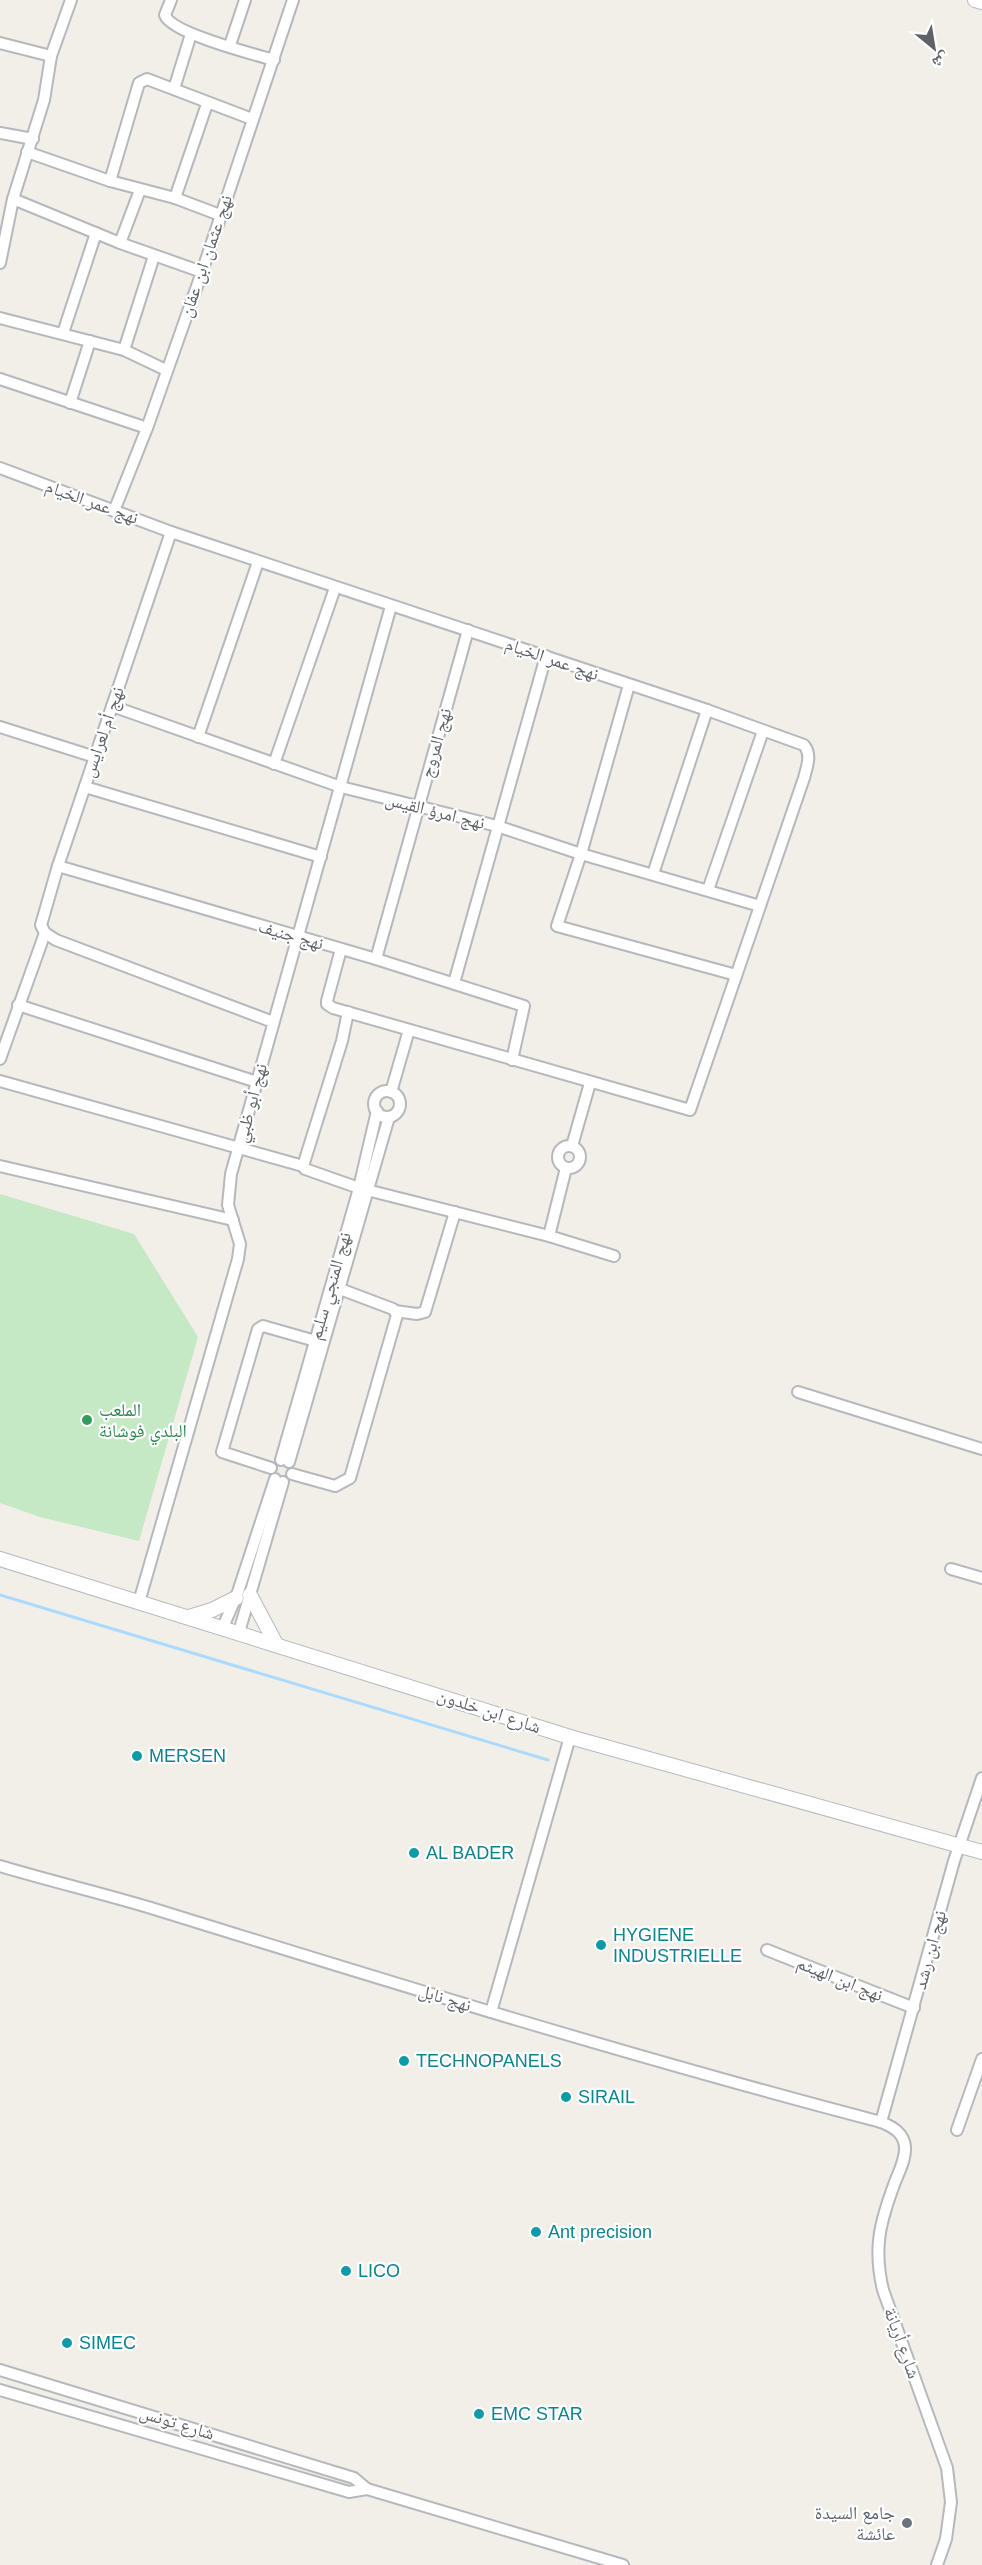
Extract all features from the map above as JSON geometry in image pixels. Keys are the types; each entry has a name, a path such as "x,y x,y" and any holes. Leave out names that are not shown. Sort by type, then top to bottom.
{"street":[{"path":"0,263 4,227 44,100 51,56 71,0"},
{"path":"171,0 166,19 191,34 274,60"},
{"path":"230,45 244,0"},
{"name":"نهج عثمان ابن عفان","path":"114,511 147,428 202,272 293,0"},
{"path":"975,0 982,2"},
{"path":"174,90 191,34"},
{"path":"0,43 51,56"},
{"path":"110,181 139,83 147,79 207,104 252,119"},
{"path":"175,198 207,104"},
{"path":"0,133 33,140"},
{"path":"27,152 110,181 175,198 220,215"},
{"path":"120,243 140,190"},
{"path":"14,199 120,243 202,272"},
{"path":"63,333 96,232"},
{"path":"124,350 154,256"},
{"path":"0,318 124,350 166,370"},
{"path":"70,403 90,341"},
{"path":"0,379 147,428"},
{"name":"نهج عمر الخيام","path":"0,468 171,532 707,710 804,745 808,749 809,758 804,778 690,1110 590,1083"},
{"name":"نهج أم لعرايس","path":"0,1059 2,1044 45,933 42,925 43,916 58,866 171,532"},
{"path":"198,737 258,561"},
{"path":"274,764 335,588"},
{"name":"نهج أبو ظبي","path":"140,1602 238,1259 240,1244 228,1205 228,1194 238,1150 391,606"},
{"name":"نهج المروج","path":"376,959 468,630"},
{"path":"454,983 546,656"},
{"path":"629,685 581,854 557,926 736,975"},
{"name":"نهج امرؤ القيس","path":"112,706 341,787 497,826 581,854 653,873 760,906"},
{"path":"653,873 707,710"},
{"path":"0,727 95,757"},
{"path":"708,890 763,731"},
{"path":"85,787 321,857"},
{"name":"نهج جنيف","path":"58,866 376,959 524,1006 512,1060"},
{"path":"45,933 56,940 273,1022"},
{"path":"341,949 327,1004 333,1008 590,1083 572,1146"},
{"path":"18,1005 256,1082"},
{"path":"303,1166 342,1041 348,1012"},
{"path":"391,1092 409,1030"},
{"path":"0,1081 238,1150 303,1166 364,1189 549,1236 614,1256"},
{"path":"391,1092 398,1097 400,1105 396,1113 389,1117 377,1112 376,1099 382,1093 391,1092"},
{"name":"نهج المنجي سليم","path":"320,1342 340,1289 364,1189 377,1112"},
{"name":"نهج المنجي سليم","path":"285,1461 364,1189 389,1117"},
{"path":"572,1146 579,1152 579,1160 574,1167 566,1168 559,1162 558,1154 563,1147 572,1146"},
{"path":"0,1166 233,1220"},
{"path":"549,1236 566,1168"},
{"path":"340,1289 395,1311 425,1312 455,1212"},
{"path":"223,1627 279,1481 292,1474 335,1486 350,1478 397,1316 395,1311"},
{"path":"239,1632 279,1481 271,1468 222,1452 258,1329 263,1326 320,1342"},
{"path":"798,1392 982,1449"},
{"path":"271,1468 285,1461 292,1474"},
{"name":"شارع ابن خلدون","path":"0,1559 570,1737 982,1852"},
{"path":"951,1569 982,1578"},
{"path":"250,1595 276,1644"},
{"path":"189,1617 212,1610 236,1598"},
{"path":"490,2012 570,1737"},
{"name":"نهج ابن رشد","path":"886,2124 914,2008 960,1845 982,1778"},
{"name":"نهج نابل","path":"0,1866 149,1908 259,1943 764,2092 886,2124"},
{"name":"نهج ابن الهيثم","path":"767,1950 914,2008"},
{"path":"957,2130 982,2059"},
{"name":"شارع أريانة","path":"886,2124 902,2136 905,2151 882,2217 877,2244 878,2263 884,2290 947,2468 951,2502 946,2539 937,2565"},
{"name":"شارع تونس","path":"0,2370 354,2478 367,2489"},
{"name":"شارع تونس","path":"0,2390 349,2492 367,2489"},
{"path":"367,2489 623,2565"}],"green space":[{"name":"الملعب البلدي فوشانة","path":"0,1194 134,1234 198,1337 139,1541 40,1517 0,1503"}],"waterway":[{"path":"0,1595 548,1760"}],"place":[{"name":"الملعب البلدي فوشانة","path":"87,1420"},
{"name":"MERSEN","path":"137,1756"},
{"name":"AL BADER","path":"414,1853"},
{"name":"HYGIENE INDUSTRIELLE","path":"601,1945"},
{"name":"TECHNOPANELS","path":"404,2061"},
{"name":"SIRAIL","path":"566,2097"},
{"name":"Ant precision","path":"536,2232"},
{"name":"LICO","path":"346,2271"},
{"name":"SIMEC","path":"67,2343"},
{"name":"EMC STAR","path":"479,2414"},
{"name":"جامع السيدة عائشة","path":"907,2523"}]}
